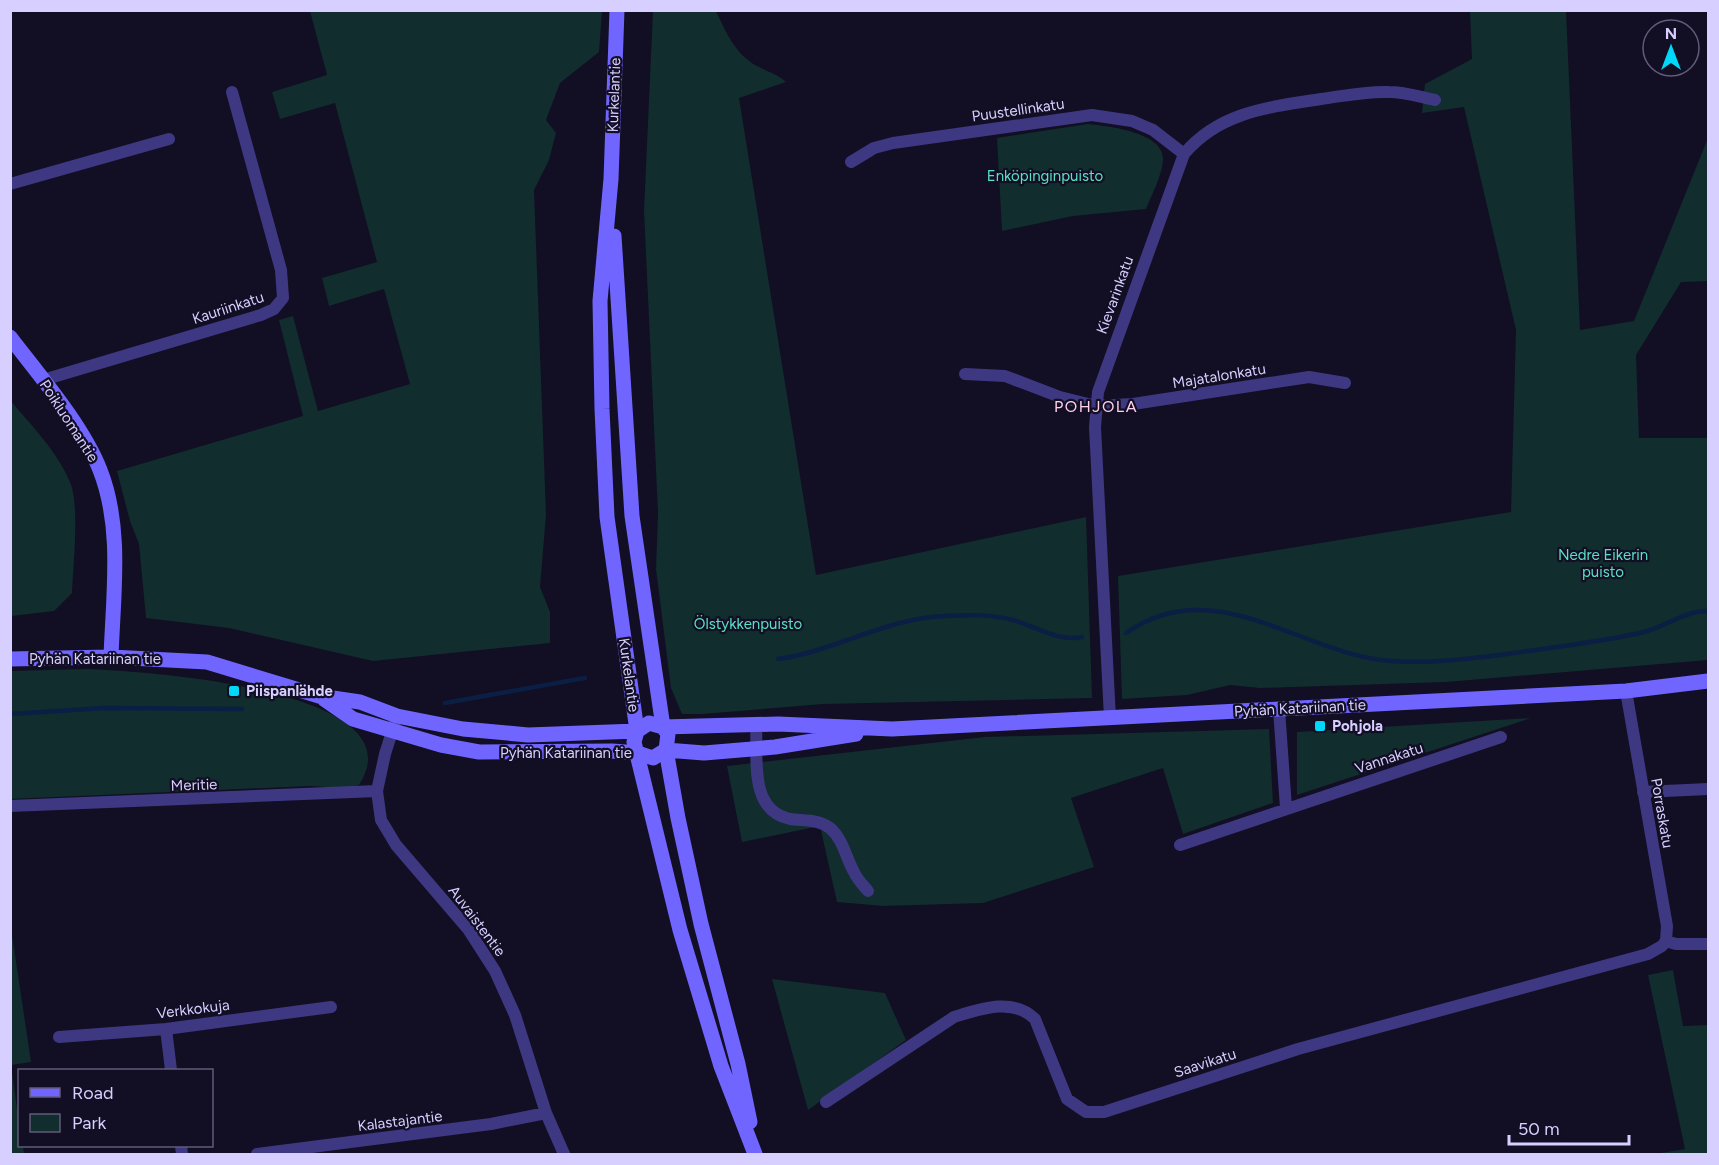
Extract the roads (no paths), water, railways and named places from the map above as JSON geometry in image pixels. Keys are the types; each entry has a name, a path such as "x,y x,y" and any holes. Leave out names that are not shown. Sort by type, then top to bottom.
{"street":[{"name":"Kurkelantie","path":"617,10 611,179 600,301 607,517 637,731 634,742 680,930 720,1066 755,1155"},
{"name":"Kauriinkatu","path":"43,380 261,315 274,309 283,298 281,270 232,92"},
{"name":"Kievarinkatu","path":"1110,718 1096,406 1103,370 1184,154 1212,127 1229,119 1267,108 1374,92 1392,92 1435,100"},
{"name":"Puustellinkatu","path":"851,162 874,148 893,143 1092,115 1132,121 1153,130 1184,154"},
{"path":"10,184 169,138"},
{"name":"Kurkelantie","path":"611,179 632,516 663,727 668,734 666,750 699,913 738,1064 755,1155"},
{"name":"Poikluomantie","path":"10,337 43,380 89,448 100,470 107,493 114,541 111,657"},
{"name":"Majatalonkatu","path":"965,374 1005,376 1060,398 1096,406 1133,404 1309,377 1345,382"},
{"name":"Pyhän Katariinan tie","path":"10,659 111,657 207,662 319,696 360,702 397,716 496,733 528,735 637,731 649,723 663,727 756,724 892,729 1626,691 1708,681"},
{"name":"Porraskatu","path":"1626,691 1667,927 1666,941"},
{"name":"Pyhän Katariinan tie","path":"319,696 353,719 393,732 479,752 638,753 653,758 666,750 704,753 892,729"},
{"path":"1279,709 1286,808"},
{"name":"Auvaistentie","path":"397,716 377,791 378,807 387,833 468,929 495,971 515,1015 546,1113 564,1155"},
{"path":"756,724 759,788 769,810 778,816 822,823 831,829 845,851 854,873 868,891"},
{"name":"Vannakatu","path":"1180,845 1501,737"},
{"path":"1643,792 1708,789"},
{"name":"Meritie","path":"10,806 377,791"},
{"path":"1666,941 1676,944 1708,944"},
{"name":"Saavikatu","path":"826,1102 954,1017 972,1011 1007,1006 1028,1011 1035,1019 1067,1099 1086,1112 1104,1112 1288,1051 1648,954 1666,941"},
{"name":"Verkkokuja","path":"59,1037 166,1029 331,1007"},
{"path":"166,1029 171,1069"},
{"name":"Kalastajantie","path":"257,1155 490,1124 546,1113"}],"waterway":[{"path":"1126,633 1159,616 1192,610 1225,613 1258,621 1358,655 1391,661 1422,662 1484,657 1609,639 1649,631 1690,614 1708,611"},
{"path":"778,659 820,649 902,622 945,616 996,617 1013,620 1055,635 1082,637"},
{"path":"445,703 585,678"},
{"path":"10,714 104,708 242,709"}],"place":[{"name":"Piispanlähde","path":"234,691"},
{"name":"Pohjola","path":"1320,726"}],"district":[{"name":"POHJOLA","path":"1096,406"}],"park label":[{"name":"Enköpinginpuisto","path":"1045,176"},
{"name":"Nedre Eikerin puisto","path":"1603,564"},
{"name":"Ölstykkenpuisto","path":"748,624"}]}
